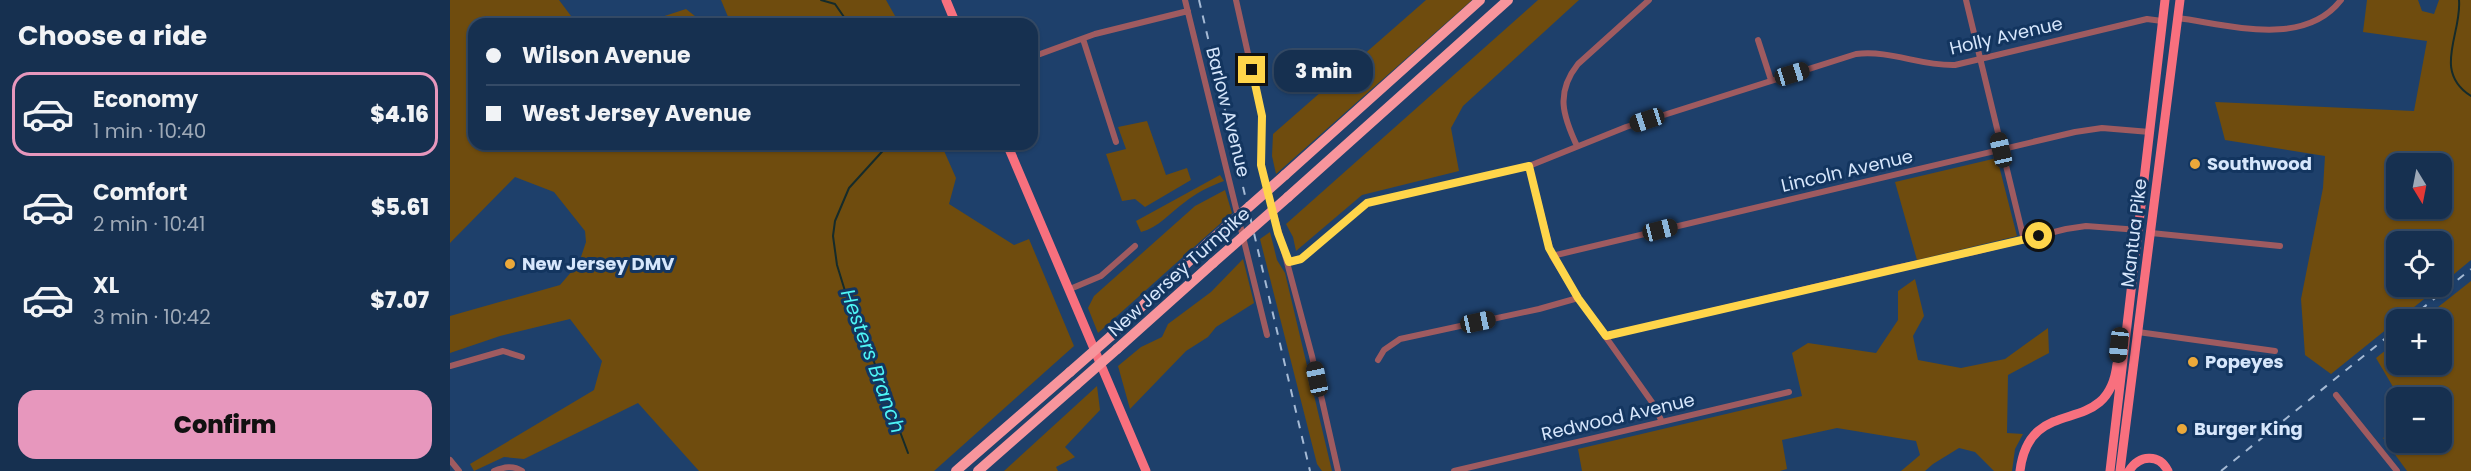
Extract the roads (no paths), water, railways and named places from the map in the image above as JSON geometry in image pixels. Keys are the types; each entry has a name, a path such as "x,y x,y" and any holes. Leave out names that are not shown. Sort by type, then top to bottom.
{"highway":[{"name":"New Jersey Turnpike","path":"956,471 1111,336 1208,244 1480,0"},
{"name":"New Jersey Turnpike","path":"978,471 1508,0"}],"main road":[{"path":"946,0 954,18"},
{"name":"Mantua Pike","path":"2110,471 2164,0"},
{"name":"Mantua Pike","path":"2120,471 2180,0"},
{"path":"1010,150 1146,471"},
{"path":"2020,471 2025,446 2043,425 2078,415 2093,407 2110,391 2116,372 2123,310 2131,295"},
{"path":"2129,471 2136,462 2150,458 2161,462 2168,471"}],"street":[{"name":"Barlow Avenue","path":"1185,0 1267,335"},
{"path":"1245,0 1236,1 1262,116 1261,165 1278,233 1289,262 1338,471"},
{"path":"1577,146 1564,115 1563,102 1569,77 1578,64 1649,0"},
{"path":"1966,0 2024,240"},
{"path":"2178,18 2285,30 2317,22 2329,14 2341,0"},
{"path":"1038,55 1083,39 1188,11"},
{"name":"Holly Avenue","path":"1289,262 1301,259 1367,203 1529,166 1626,126 1856,54 1876,52 1938,66 1955,65 2147,19 2162,21"},
{"path":"1083,39 1116,142"},
{"path":"1758,40 1771,80"},
{"name":"Lincoln Avenue","path":"1552,256 2075,132 2102,128 2150,132"},
{"path":"1529,166 1552,256 1578,298 1654,405 1662,422"},
{"path":"1606,336 2086,226 2139,230"},
{"path":"2151,232 2280,246"},
{"path":"1070,289 1101,276 1135,246"},
{"path":"1378,360 1384,350 1400,339 1539,309 1578,298"},
{"path":"2138,332 2275,351"},
{"path":"450,366 503,351 522,357"},
{"name":"Redwood Avenue","path":"1454,471 1789,392"},
{"path":"2336,395 2397,471"},
{"path":"450,460 459,471"},
{"path":"494,471 508,467 515,467 522,471"}],"waterway":[{"name":"Hesters Branch","path":"821,0 835,4 845,18"},
{"path":"2459,0 2451,64 2453,75 2459,86 2471,96"},
{"name":"Hesters Branch","path":"884,150 849,188 835,221 833,236 837,265 849,304 861,327 908,453"}],"railway":[{"path":"1199,0 1310,471"},
{"path":"2422,309 2471,269"},
{"path":"2221,471 2386,338"}],"place":[{"name":"Southwood","path":"2195,164"},
{"name":"New Jersey DMV","path":"510,264"},
{"name":"Popeyes","path":"2193,362"},
{"name":"Burger King","path":"2182,429"}]}
